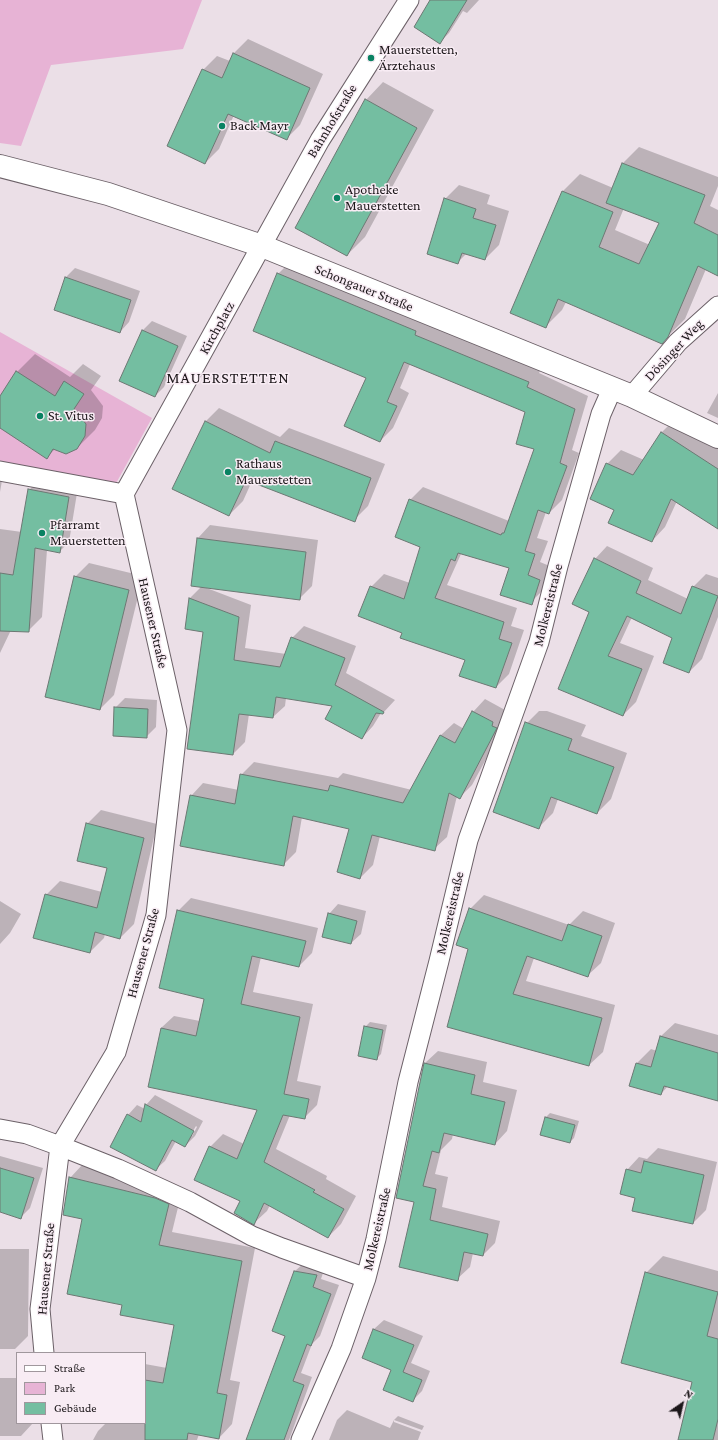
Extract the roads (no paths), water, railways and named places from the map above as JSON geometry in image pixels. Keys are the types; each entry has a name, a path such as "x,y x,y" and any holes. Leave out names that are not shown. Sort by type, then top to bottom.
{"main road":[{"name":"Schongauer Straße","path":"0,166 108,194 262,246 622,393 718,437"}],"street":[{"name":"Bahnhofstraße","path":"262,246 320,140 409,0"},
{"name":"Kirchplatz","path":"124,494 262,246"},
{"name":"Dösinger Weg","path":"622,393 718,306"},
{"name":"Molkereistraße","path":"301,1440 341,1349 366,1278 376,1239 408,1082 468,840 539,642 558,566 601,414 622,393"},
{"path":"0,471 124,494"},
{"name":"Hausener Straße","path":"44,1352 40,1309 60,1146 116,1052 156,915 177,730 124,494"},
{"path":"0,1129 27,1134 118,1169 190,1202 252,1236 366,1278"},
{"path":"51,1424 53,1440"}],"place":[{"name":"Mauerstetten, Ärztehaus","path":"371,58"},
{"name":"Back Mayr","path":"222,126"},
{"name":"Apotheke Mauerstetten","path":"337,198"},
{"name":"St. Vitus","path":"40,416"},
{"name":"Rathaus Mauerstetten","path":"228,472"},
{"name":"Pfarramt Mauerstetten","path":"42,533"}],"district":[{"name":"MAUERSTETTEN","path":"228,378"}]}
